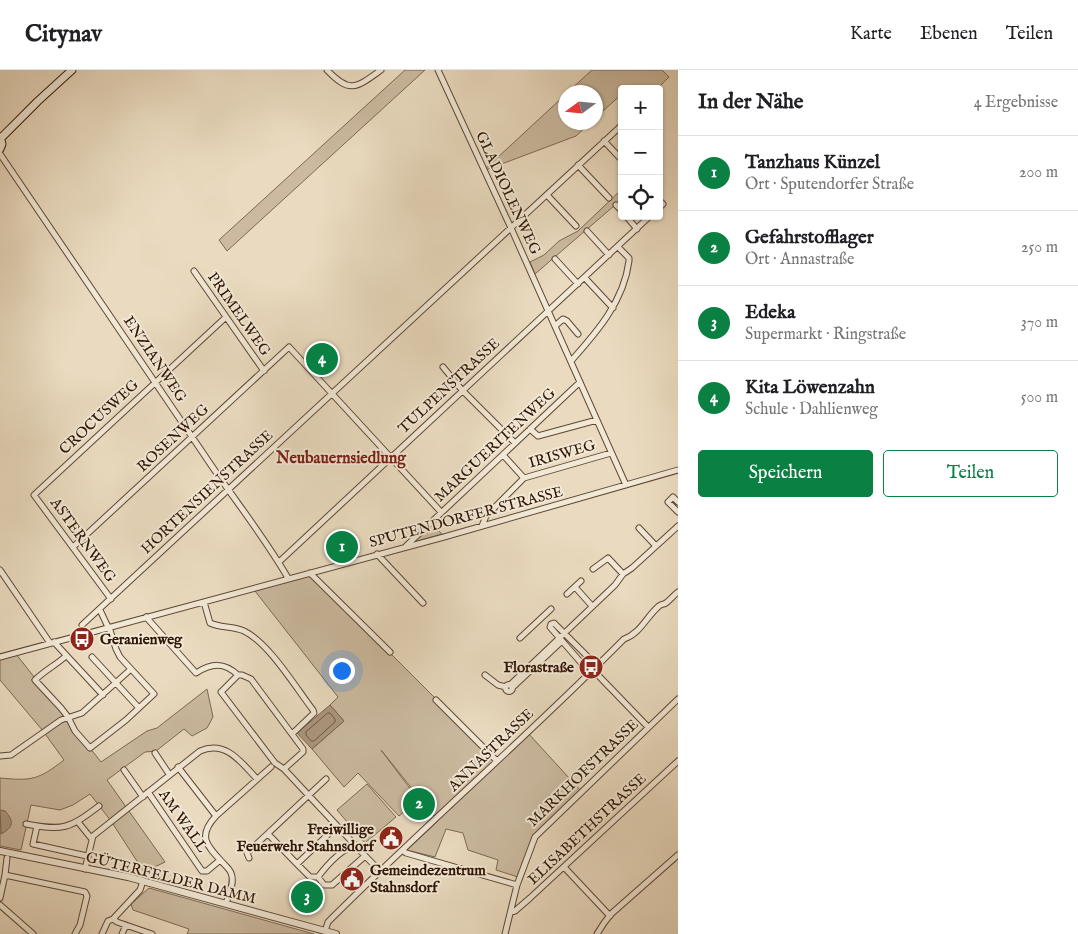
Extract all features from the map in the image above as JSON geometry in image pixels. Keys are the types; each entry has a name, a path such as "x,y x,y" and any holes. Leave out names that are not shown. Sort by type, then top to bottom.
{"main road":[{"path":"0,136 66,70"},
{"path":"0,136 72,70"},
{"path":"0,136 2,144 0,149"}],"street":[{"path":"327,70 346,86 355,86 363,83 380,70"},
{"name":"GLADIOLENWEG","path":"438,70 626,485"},
{"name":"HORTENSIENSTRASSE","path":"82,625 618,129"},
{"path":"604,142 618,156"},
{"name":"ENZIANWEG","path":"0,154 279,562 288,578"},
{"path":"578,165 609,198"},
{"path":"547,195 576,226"},
{"path":"629,220 637,229"},
{"name":"TULPENSTRASSE","path":"279,562 646,220"},
{"path":"587,230 609,255"},
{"path":"571,361 597,332 613,308 622,288 630,261 618,247"},
{"path":"556,259 578,284"},
{"name":"PRIMELWEG","path":"194,271 264,370"},
{"path":"585,278 613,308"},
{"name":"CROCUSWEG","path":"34,495 226,317"},
{"path":"555,326 563,320 567,321 578,334"},
{"name":"ROSENWEG","path":"74,547 289,347 332,393"},
{"path":"444,367 462,390 514,443"},
{"name":"MARGUERITENWEG","path":"405,547 580,382"},
{"path":"332,393 440,512"},
{"path":"530,429 538,436 597,420"},
{"name":"IRISWEG","path":"482,526 486,516 524,478 611,453"},
{"path":"503,455 524,478"},
{"name":"SPUTENDORFER STRASSE","path":"0,657 482,526 678,470"},
{"name":"ASTERNWEG","path":"34,495 111,599"},
{"path":"678,502 673,497 668,502 678,512"},
{"path":"485,675 498,686 509,686 560,640 564,633 615,585 623,574 678,526"},
{"path":"639,528 656,546"},
{"path":"376,554 423,603"},
{"path":"593,569 608,558 623,574"},
{"path":"0,570 52,642 103,695"},
{"path":"310,573 390,652"},
{"path":"567,594 581,581"},
{"path":"575,587 592,606"},
{"name":"ANNASTRASSE","path":"325,931 328,922 380,871 624,639 630,637 645,624 658,606 667,602 678,592"},
{"path":"204,602 210,623 236,628 256,638 313,710 314,713 292,734"},
{"path":"520,638 551,609"},
{"path":"66,656 54,666 48,668 35,680 68,717 76,731 90,748 154,694 118,653 109,627 100,610"},
{"path":"543,616 564,633 593,670"},
{"path":"146,617 196,673 212,665 221,664 231,668 238,675 251,680 303,749 303,752 284,769"},
{"path":"551,624 550,627 560,640 593,670 648,727"},
{"path":"92,657 139,708"},
{"path":"0,756 11,755 55,723 82,713 131,669"},
{"path":"238,675 221,692 275,763 284,769 380,871"},
{"name":"MARKHOFSTRASSE","path":"505,934 517,885 535,836 678,698"},
{"path":"436,700 497,761"},
{"path":"85,869 91,838 195,754 205,749 224,749 236,757 257,779"},
{"path":"155,753 169,774"},
{"name":"ELISABETHSTRASSE","path":"510,912 515,911 564,867 678,761"},
{"path":"178,767 216,816"},
{"path":"226,904 233,880 230,870 208,847 205,839 206,831 210,822 216,816 270,767"},
{"path":"124,770 143,797"},
{"path":"249,858 247,853 307,794 326,779"},
{"name":"AM WALL","path":"148,792 202,870 207,871 220,860"},
{"path":"26,824 58,829 67,827 78,822 99,806"},
{"path":"78,822 91,838"},
{"path":"37,826 33,844 87,856"},
{"path":"297,864 337,826"},
{"path":"268,834 310,876 318,877 324,885 332,886 365,856"},
{"path":"318,877 348,848 355,845"},
{"name":"GÜTERFELDER DAMM","path":"0,850 143,881 336,934"},
{"path":"403,851 517,885"},
{"path":"597,934 610,916 678,855"},
{"path":"0,898 7,858"},
{"path":"564,867 610,916"},
{"path":"5,876 85,892 87,896 80,925 75,934"},
{"path":"102,934 108,921 113,919 140,890 143,881"},
{"path":"0,905 33,934"},
{"path":"113,919 152,934"},
{"path":"122,934 126,925"}],"shaded area":[{"path":"405,70 425,70 227,251 219,240"},
{"path":"592,70 662,70 669,77 661,85 618,85 618,98 603,111 603,85 576,85"},
{"path":"558,101 558,130 582,130 576,136 483,171"},
{"path":"618,193 618,202 535,274 530,262 544,255 559,241 578,231"},
{"path":"432,524 442,534 414,542"},
{"path":"312,575 497,760 527,732 581,791 533,835 518,877 496,870 498,860 468,850 463,833 446,829 435,857 407,850 438,821 381,750 418,799 399,816 358,773 344,787 312,749 344,721 330,705 338,697 255,591"},
{"path":"16,654 101,762 147,731 157,728 207,689 213,717 207,728 192,736 184,729 156,751 145,752 107,780 165,862 144,872 111,821 90,794 73,805 60,810 31,805 21,850 0,846 0,778 34,778 48,772 64,760 43,731 0,680 0,659"},
{"path":"367,784 396,817 365,843 337,810"},
{"path":"149,888 314,934 187,934 189,929 133,910 131,904"}],"water":[{"path":"330,705 344,721 312,749 297,733"},
{"path":"0,810 5,811 11,821 8,829 1,834"}],"place":[{"name":"Kita Löwenzahn","path":"322,359"},
{"name":"Tanzhaus Künzel","path":"342,547"},
{"name":"Geranienweg","path":"82,639"},
{"name":"Florastraße","path":"591,667"},
{"name":"Gefahrstofflager","path":"419,804"},
{"name":"Freiwillige Feuerwehr Stahnsdorf","path":"391,838"},
{"name":"Gemeindezentrum Stahnsdorf","path":"352,879"},
{"name":"Edeka","path":"307,897"}],"district":[{"name":"Neubauernsiedlung","path":"341,459"}]}
